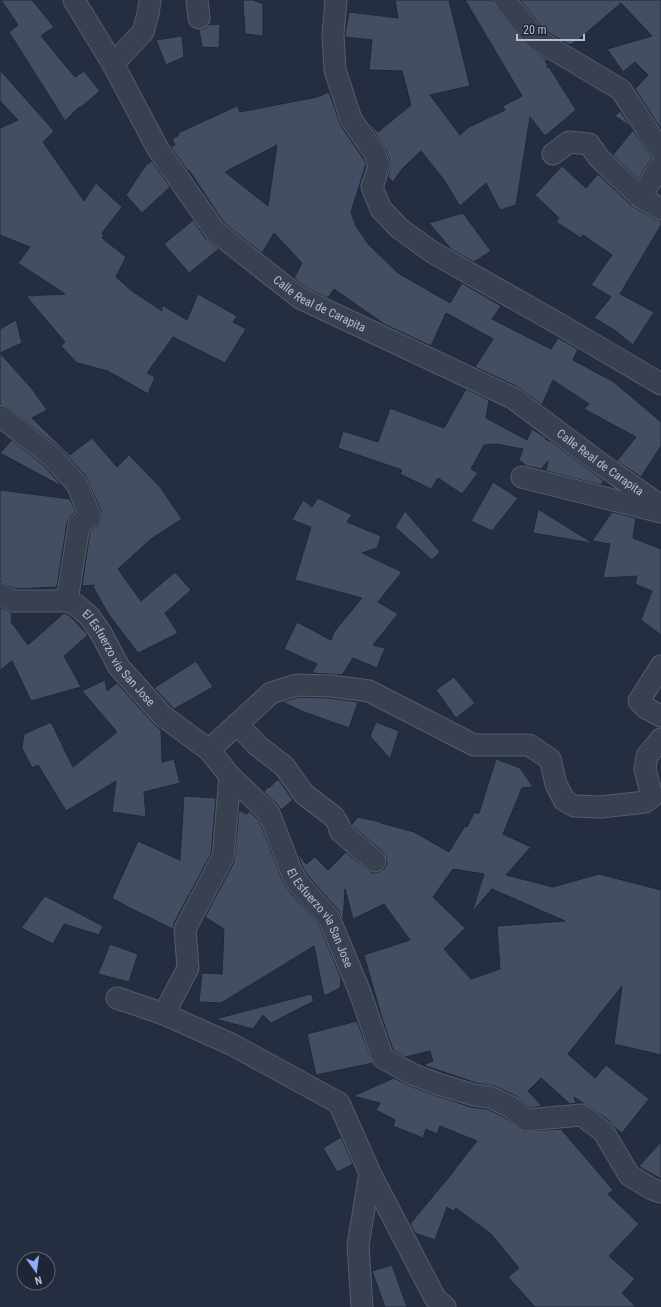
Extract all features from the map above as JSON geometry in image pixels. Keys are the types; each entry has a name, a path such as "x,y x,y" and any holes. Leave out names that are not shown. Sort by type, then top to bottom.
{"street":[{"name":"Calle Real de Carapita","path":"74,0 113,64 158,149 215,231 300,298 513,398 601,464 661,506"},
{"path":"113,64 143,32 150,0"},
{"path":"336,0 333,34 335,70 351,119 374,152 379,166 372,187 380,209 399,228 432,252 560,324 661,384"},
{"path":"505,0 536,39 621,90 661,151"},
{"path":"553,154 569,142 589,144 599,158 640,197 661,209"},
{"path":"640,197 661,166"},
{"path":"0,416 51,456 77,484 90,516 79,525 67,601 14,601 0,594"},
{"path":"522,477 661,512"},
{"name":"El Esfuerzo via San Jose","path":"67,601 76,605 89,616 101,633 118,667 163,716 209,750 230,776 270,813 292,873 299,884 329,918 359,990 383,1058 414,1075 441,1085 474,1095 490,1097 511,1107 526,1120 580,1115 603,1131 629,1174 661,1192"},
{"path":"661,666 639,701 646,708 661,716"},
{"path":"209,750 271,693 297,685 331,686 369,691 474,745 529,745 550,759 556,784 564,800 574,806 601,807 645,802 652,797 646,778 645,769 647,756 661,739"},
{"path":"237,724 258,746 284,766 304,794 334,817 339,825 340,831 375,861"},
{"path":"164,1014 188,968 185,929 223,857 230,776"},
{"path":"117,998 164,1014 234,1045 339,1103 370,1173 435,1298 445,1307"},
{"path":"362,1307 358,1245 370,1173"}],"building":[{"path":"1,0 32,0 54,27 41,36 75,77 84,71 100,91 80,108 79,107 65,121 9,32 18,25"},
{"path":"243,0 253,0 263,4 263,36 245,34"},
{"path":"395,0 449,0 470,86 430,95 460,135 469,127 505,110 503,106 522,96 465,0 493,0 496,7 527,46 548,60 545,61 548,66 546,68 549,67 576,110 545,136 530,117 516,205 500,210 486,183 460,206 444,180 421,151 402,169 393,182 388,177 390,162 385,148 366,119 378,132 411,105 402,71 369,70 372,40 345,37 345,35 349,12 398,18"},
{"path":"520,0 661,0 661,129 635,89 648,75 635,62 623,72 607,49 652,36 621,3 578,40 570,45 544,30"},
{"path":"220,24 219,48 202,47 199,30 206,28 208,25"},
{"path":"182,36 184,57 166,65 156,40"},
{"path":"0,70 54,131 43,142 84,201 96,183 122,207 102,233 104,236 102,238 126,257 116,277 132,291 162,311 162,305 187,320 198,294 237,316 233,322 246,329 225,363 173,337 147,373 155,377 148,394 108,371 77,363 61,346 65,342 26,296 65,294 18,263 30,247 0,235 0,128 18,120 0,101"},
{"path":"329,92 341,126 366,164 351,212 356,226 368,244 398,273 450,303 462,283 501,306 492,319 551,349 558,338 578,349 573,360 614,382 661,422 661,446 641,477 617,461 636,437 584,409 589,404 553,380 542,405 518,387 475,367 493,339 446,313 431,346 384,324 334,289 328,298 306,288 294,278 302,263 274,233 262,253 224,223 189,170 188,171 171,147 175,145 172,139 179,135 178,133 237,106 240,112 317,97","holes":["277,145 268,206 225,172"]},
{"path":"620,111 631,127 615,116"},
{"path":"633,130 652,158 638,179 613,155"},
{"path":"152,161 170,187 142,213 126,195 146,165"},
{"path":"562,166 586,188 598,174 632,206 661,221 661,225 620,294 654,312 633,345 613,329 594,318 611,297 591,285 612,255 583,235 581,238 556,222 559,218 535,195"},
{"path":"463,213 491,251 474,262 452,250 429,223"},
{"path":"193,220 205,238 219,249 189,273 164,244"},
{"path":"16,320 22,343 0,353 0,329"},
{"path":"0,353 32,389 47,410 32,418 70,455 92,438 117,467 129,455 160,487 182,519 151,539 118,569 141,601 175,572 191,590 165,613 178,633 138,653 109,615 93,587 95,585 82,586 90,531 98,525 101,519 101,511 86,476 60,448 7,407 0,404"},
{"path":"466,389 489,400 486,418 527,440 532,429 546,437 545,439 552,442 604,481 601,485 546,471 548,461 541,469 527,466 519,460 523,449 496,444 484,445 471,469 478,473 462,494 438,478 431,489 400,474 402,470 338,448 343,431 378,442 390,408 444,428"},
{"path":"12,440 43,465 63,487 0,453"},
{"path":"493,482 518,498 492,531 471,521"},
{"path":"0,490 70,499 76,512 71,516 67,523 57,587 17,589 0,582"},
{"path":"318,498 352,515 347,522 381,536 377,548 362,553 402,572 378,602 398,614 373,645 385,648 377,668 353,658 342,675 312,673 317,664 284,649 297,622 331,640 334,632 362,598 295,580 311,527 292,520 303,500 312,507"},
{"path":"538,509 591,542 591,543 533,533"},
{"path":"405,511 440,552 432,560 395,527"},
{"path":"612,512 636,518 633,538 661,549 661,635 641,620 652,591 635,584 637,576 603,578 610,544 592,541"},
{"path":"0,607 12,613 11,622 28,645 64,613 70,616 88,635 64,656 81,687 31,701 12,661 0,670"},
{"path":"196,661 213,687 174,709 154,688"},
{"path":"454,677 475,703 456,718 436,690"},
{"path":"105,680 107,691 117,683 161,730 162,762 174,759 180,783 144,792 146,817 112,812 116,781 66,811 38,765 32,768 22,748 24,734 51,722 73,767 117,732 82,691"},
{"path":"299,697 330,698 358,702 349,728 304,712 282,702"},
{"path":"376,722 399,731 390,759 370,736"},
{"path":"496,759 520,768 533,787 522,788 503,834 531,847 506,875 553,887 599,874 661,890 661,1055 614,1044 622,986 568,1054 595,1078 606,1065 649,1099 622,1133 615,1128 610,1121 574,1097 576,1103 570,1104 541,1078 528,1091 542,1106 530,1108 516,1096 495,1086 476,1083 423,1065 433,1061 430,1051 405,1057 393,1050 381,1015 364,955 410,940 384,904 353,919 345,889 343,921 338,910 303,868 297,852 306,864 315,857 328,870 346,852 368,870 373,873 379,872 384,869 387,864 386,857 383,852 351,825 358,817 414,832 449,852 465,826 467,827 474,813 479,813","holes":["453,869 484,874 472,912 492,889 565,921 497,926 500,969 471,979 444,949 465,928 433,897"]},
{"path":"278,779 293,800 281,810 277,804 264,792"},
{"path":"184,796 216,798 211,854 174,923 173,929 112,898 138,841 180,860"},
{"path":"239,810 247,814 249,811 259,820 282,879 290,892 319,924 341,978 340,988 324,996 314,946 221,1003 199,1002 202,973 222,974 224,929 205,917 234,862"},
{"path":"45,896 103,926 99,935 64,924 53,944 21,928"},
{"path":"110,944 138,954 129,982 98,974"},
{"path":"311,994 314,1001 271,1023 263,1015 253,1029 215,1019"},
{"path":"357,1021 373,1063 316,1075 307,1034"},
{"path":"394,1078 410,1086 437,1096 471,1107 487,1109 504,1117 523,1131 561,1129 613,1190 608,1194 639,1224 609,1256 635,1279 622,1293 636,1307 535,1307 508,1277 519,1268 491,1234 456,1208 453,1211 447,1207 435,1240 415,1233 410,1224 477,1141 440,1126 437,1134 426,1129 423,1138 393,1126 395,1120 376,1110 380,1103 353,1096"},
{"path":"341,1137 353,1164 337,1172 323,1148"},
{"path":"661,1142 661,1179 639,1166"},
{"path":"392,1265 407,1307 385,1307 372,1271"}]}
